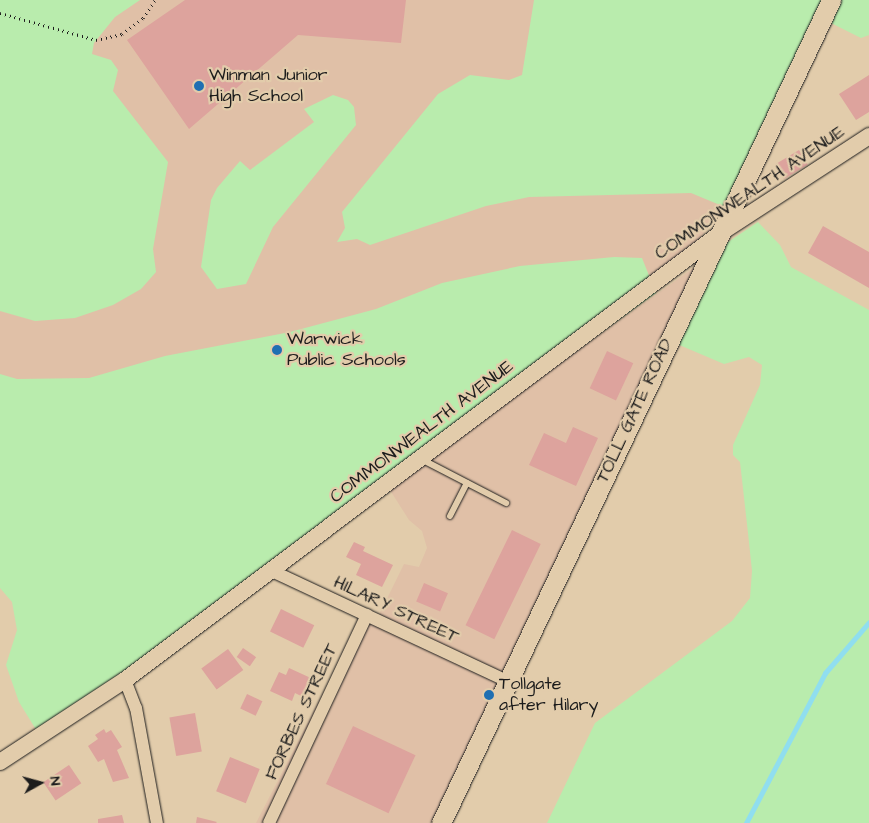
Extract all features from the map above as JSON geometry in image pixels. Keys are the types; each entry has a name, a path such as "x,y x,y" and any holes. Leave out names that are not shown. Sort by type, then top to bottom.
{"main road":[{"name":"TOLL GATE ROAD","path":"440,823 831,0"}],"street":[{"name":"COMMONWEALTH AVENUE","path":"0,762 125,680 722,232 869,136"},
{"name":"HILARY STREET","path":"270,570 507,681"},
{"name":"FORBES STREET","path":"269,823 367,615"},
{"path":"125,680 136,708 157,823"}],"lane":[{"path":"419,459 506,503"},
{"path":"450,516 467,483"}],"path":[{"path":"0,13 96,40 122,34 143,18 155,0"}],"shaded area":[{"name":"Warwick Public Schools","path":"0,0 817,0 708,228 687,255 55,704 0,446"},
{"path":"699,264 440,823 256,823 361,619 376,621 404,564 419,567 427,548 422,531 409,520 388,487"}],"green space":[{"path":"0,0 140,0 115,17 94,43 92,54 111,60 118,70 113,91 168,162 153,249 156,272 141,289 113,305 75,318 35,321 0,311"},
{"path":"534,0 869,0 869,35 861,38 827,21 732,210 691,193 529,197 486,206 370,245 357,239 337,242 345,228 342,212 438,94 470,75 509,80 522,75"},
{"path":"333,95 348,100 354,107 356,125 273,227 246,284 217,289 201,267 211,200 217,188 240,161 250,170 314,122 304,109"},
{"path":"758,222 780,245 791,267 869,310 869,823 547,823 595,723 732,621 750,598 752,571 748,533 740,462 733,455 733,445 760,385 762,365 749,357 724,364 677,344 722,246"},
{"path":"614,257 642,258 656,293 41,736 19,702 6,665 17,630 12,602 0,588 0,374 17,379 89,378 165,356 290,332 376,309 442,283 520,266"}],"building":[{"name":"Winman Junior High School","path":"185,0 406,0 401,43 298,35 189,129 127,40"},
{"path":"869,75 869,112 856,120 839,94"},
{"path":"799,150 808,165 784,179 775,164"},
{"path":"823,226 869,252 869,288 808,253"},
{"path":"607,351 633,363 616,400 590,388"},
{"path":"573,427 598,438 576,486 529,465 544,433 566,443"},
{"path":"512,530 541,544 494,639 466,625"},
{"path":"354,542 365,547 363,551 393,565 382,587 356,575 361,564 346,557"},
{"path":"424,583 448,593 440,612 416,601"},
{"path":"281,609 314,625 303,648 270,631"},
{"path":"243,648 256,657 250,666 237,657"},
{"path":"228,649 243,670 217,689 201,668"},
{"path":"289,668 313,679 305,698 295,693 292,701 270,691 279,672 286,675"},
{"path":"247,694 262,701 256,716 240,709"},
{"path":"195,713 202,751 176,756 169,718"},
{"path":"353,726 416,755 388,813 326,784"},
{"path":"104,729 106,733 111,730 122,747 117,750 129,778 113,782 104,759 98,762 88,746 98,739 95,735"},
{"path":"230,757 260,769 246,803 216,791"},
{"path":"69,765 81,783 56,801 43,782"},
{"path":"122,815 124,823 98,823 98,819"},
{"path":"197,817 217,822 196,823"}],"waterway":[{"path":"746,823 825,673 869,622"}],"place":[{"name":"Winman Junior High School","path":"199,86"},
{"name":"Warwick Public Schools","path":"277,350"},
{"name":"Tollgate after Hilary","path":"489,695"}]}
